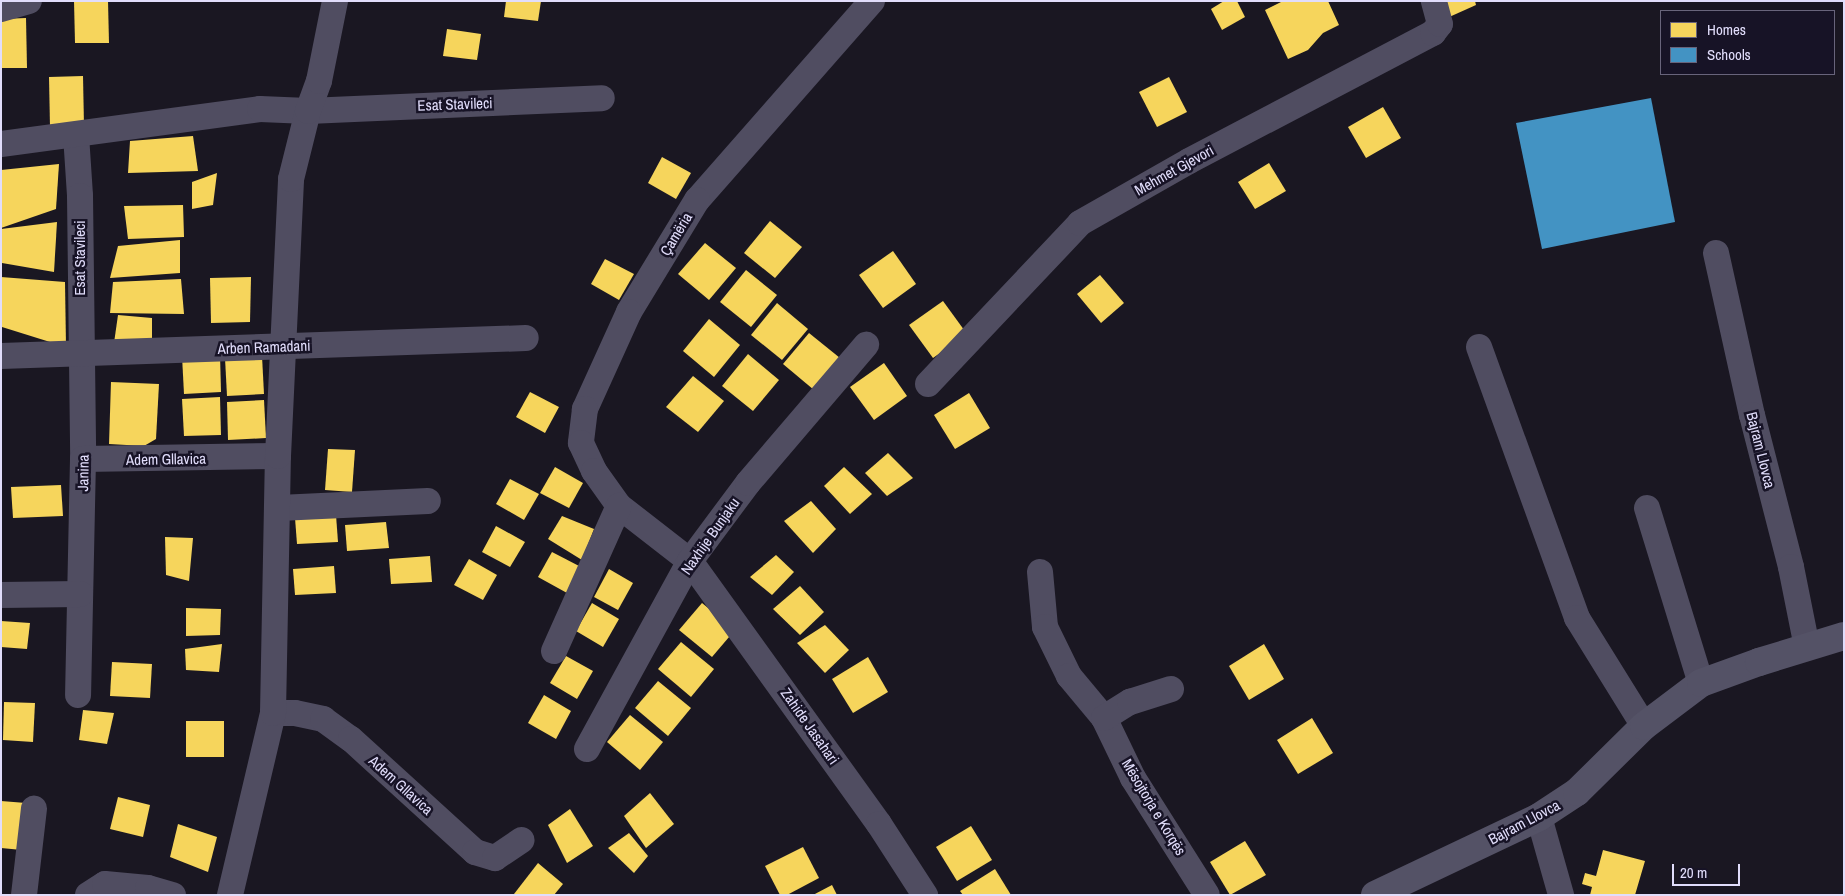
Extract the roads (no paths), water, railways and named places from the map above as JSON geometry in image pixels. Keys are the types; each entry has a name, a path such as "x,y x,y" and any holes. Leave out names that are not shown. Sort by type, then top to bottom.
{"street":[{"path":"1,9 29,1"},
{"path":"230,895 273,713 279,508 278,456 285,345 291,179 308,112 319,81 335,1"},
{"name":"Çamëria","path":"690,561 619,506 594,471 581,443 585,409 629,312 696,200 872,1"},
{"name":"Mehmet Gjevori","path":"928,384 1080,223 1189,161 1433,33 1440,24 1434,1"},
{"name":"Esat Stavileci","path":"1,144 260,109 308,112 602,98"},
{"name":"Esat Stavileci","path":"76,135 80,196 81,351"},
{"name":"Bajram Llovca","path":"1716,253 1752,415 1791,567 1807,647"},
{"name":"Arben Ramadani","path":"1,356 81,351 285,345 417,344 526,338"},
{"name":"Naxhije Bunjaku","path":"587,749 690,561 748,483 866,345"},
{"path":"1479,347 1577,618 1644,726"},
{"name":"Janina","path":"78,695 83,459 81,351"},
{"name":"Adem Gllavica","path":"83,459 278,456"},
{"path":"279,508 428,501"},
{"path":"554,651 619,506"},
{"path":"1647,508 1702,684"},
{"name":"Zahide Jasahari","path":"690,561 879,824 925,895"},
{"name":"Mësojtorja e Korqës","path":"1040,572 1045,626 1068,676 1104,718 1133,778 1207,895"},
{"path":"1,595 80,594"},
{"name":"Bajram Llovca","path":"1375,895 1539,817 1576,792 1644,726 1702,684 1844,636"},
{"path":"1104,718 1130,702 1171,690"},
{"name":"Adem Gllavica","path":"273,713 295,713 323,719 351,739 475,852 496,858 522,840"},
{"path":"24,895 34,809"},
{"path":"1539,817 1561,895"},
{"path":"88,895 105,884 148,888 173,895"}]}
